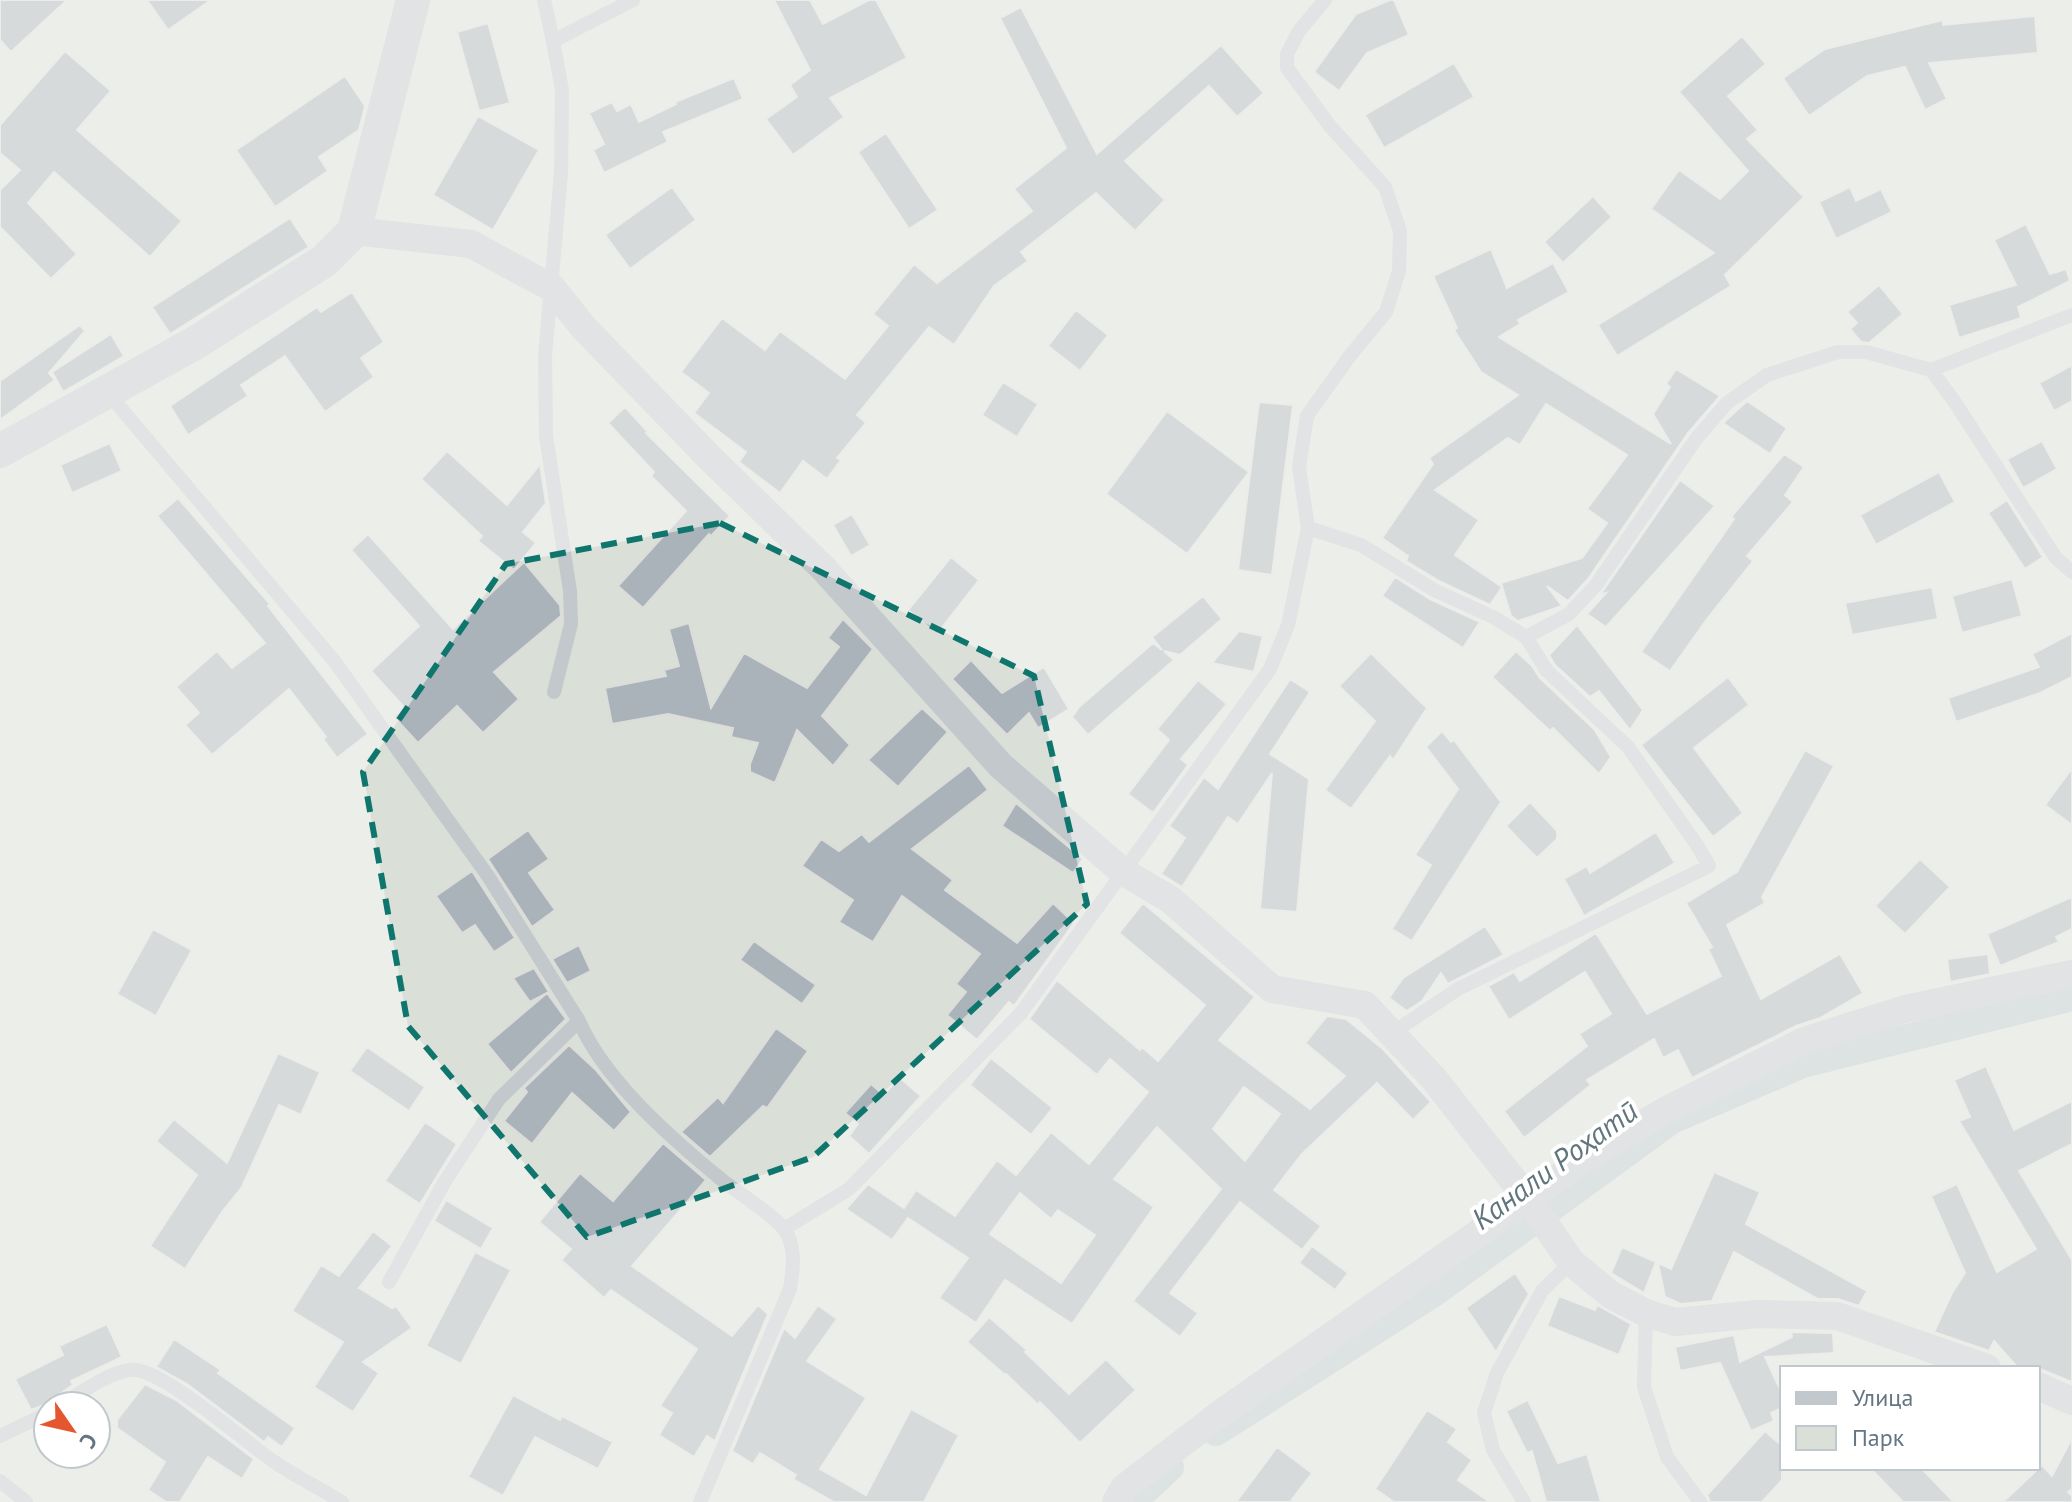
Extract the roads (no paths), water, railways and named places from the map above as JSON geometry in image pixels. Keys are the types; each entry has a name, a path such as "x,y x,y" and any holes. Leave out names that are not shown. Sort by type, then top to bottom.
{"street":[{"path":"0,451 195,343 324,261 354,231 413,0"},
{"path":"354,231 471,244 552,288 584,328 699,447 823,568 1001,766 1122,871 1171,900 1272,989 1365,1005 1434,1079 1567,1257 1611,1295 1646,1313 1675,1322 1758,1314 1837,1316 1981,1366"},
{"path":"1116,1502 1124,1488 1220,1414 1531,1205 1589,1156 1665,1111 1804,1041 1905,1009 2072,974"},
{"path":"2040,1387 2072,1401"}],"lane":[{"path":"544,0 562,90 561,173 545,356 546,436 569,576 571,624 554,692"},
{"path":"553,41 633,0"},
{"path":"784,1229 849,1189 1021,1013 1270,669 1288,625 1308,528 1299,467 1307,416 1386,312 1399,271 1400,231 1385,187 1330,126 1287,68 1287,54 1299,31 1325,0"},
{"path":"1526,637 1569,614 1596,585 1696,439 1727,403 1767,375 1838,352 1866,352 1931,370 2072,315"},
{"path":"1931,370 2056,558 2072,572"},
{"path":"108,393 335,662 488,876 579,1021 589,1044 627,1093 720,1178 784,1229 795,1256 790,1289 700,1502"},
{"path":"1308,528 1361,545 1434,590 1493,617 1526,637 1547,671 1628,747 1709,866 1458,989 1392,1033"},
{"path":"389,1282 445,1181 499,1099 579,1021"},
{"path":"1524,1502 1493,1450 1484,1413 1497,1373 1542,1291 1567,1257"},
{"path":"1646,1313 1644,1387 1667,1457 1700,1502"},
{"path":"90,1390 128,1370 140,1371 172,1386 274,1461 342,1502"},
{"path":"0,1436 32,1421"},
{"path":"0,1481 26,1502"}],"waterway":[{"name":"Канали Роҳатӣ","path":"1216,1432 1434,1293 1672,1120 1803,1064 2072,997"},
{"name":"Канали Роҳатӣ","path":"1133,1502 1170,1467"}]}
